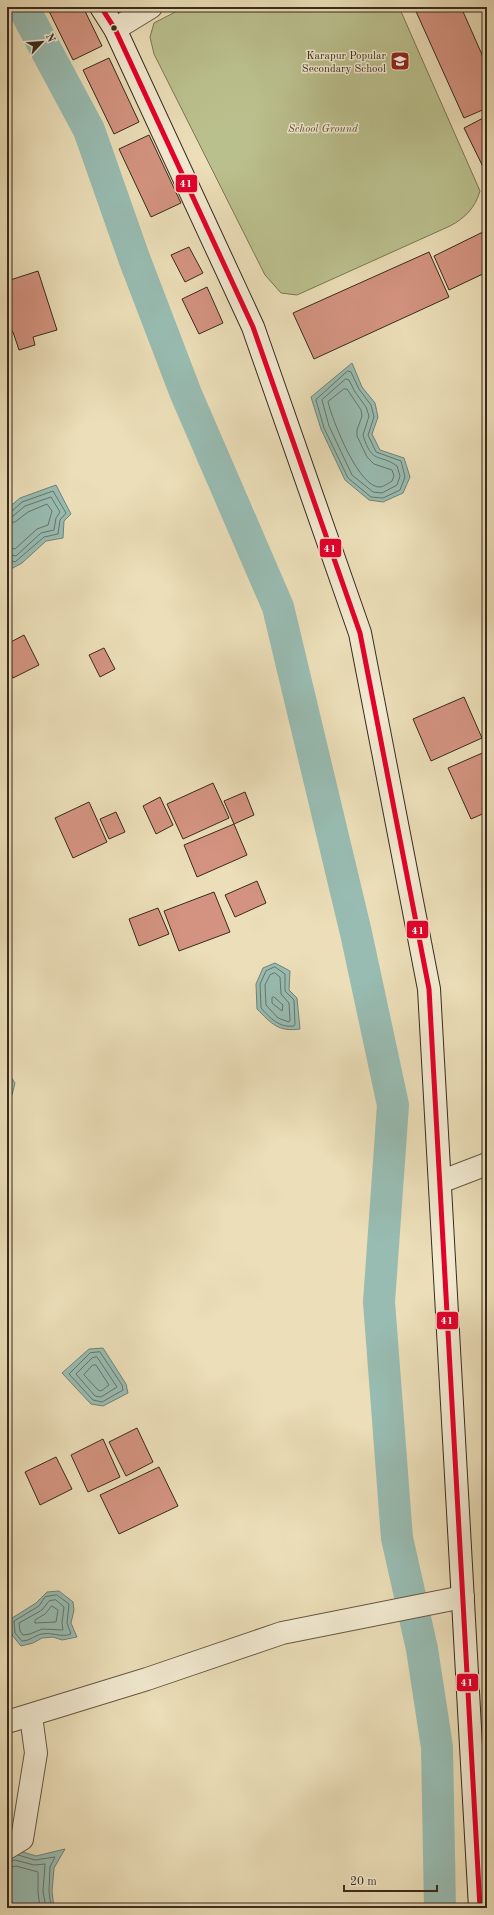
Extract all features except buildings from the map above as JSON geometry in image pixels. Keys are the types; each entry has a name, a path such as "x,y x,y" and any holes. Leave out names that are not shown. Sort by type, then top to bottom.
{"main road":[{"path":"101,7 115,29 253,327 360,633 429,989 480,1908"},
{"path":"115,29 151,7"},
{"path":"440,1182 487,1164"},
{"path":"7,1722 31,1716 147,1679 282,1633 463,1597"},
{"path":"7,1848 22,1839 30,1802 36,1753 31,1716"}],"green space":[{"name":"School Ground","path":"185,7 399,7 480,191 469,212 450,226 297,295 281,293 265,275 154,54 150,37 154,23"}],"water":[{"path":"352,363 362,387 375,403 378,417 372,434 380,450 404,458 410,477 403,493 383,502 369,500 345,480 321,429 311,397"},
{"path":"56,485 71,514 64,521 63,538 46,541 22,563 11,569 7,560 7,509 20,498"},
{"path":"275,963 290,971 289,990 297,998 300,1029 292,1030 276,1026 257,1009 256,984 263,968"},
{"path":"7,1071 15,1083 12,1095 7,1097"},
{"path":"103,1348 126,1384 128,1393 103,1406 91,1404 62,1373 89,1349"},
{"path":"487,1562 487,1593 484,1587 483,1568"},
{"path":"59,1591 73,1602 74,1610 71,1623 77,1637 62,1640 53,1637 42,1638 33,1643 21,1646 12,1635 9,1620 36,1603 47,1592"},
{"path":"13,1849 36,1856 65,1849 54,1868 52,1891 54,1908 7,1908 7,1854"}],"waterway":[{"path":"23,7 89,130 134,258 186,394 278,607 356,933 393,1105 379,1302 397,1538 422,1649 437,1747 440,1908"}],"transit line":[{"name":"41","path":"101,7 115,29 253,327 360,633 429,989 480,1908"}],"place":[{"name":"Karapur Popular Secondary School","path":"400,61"}]}
